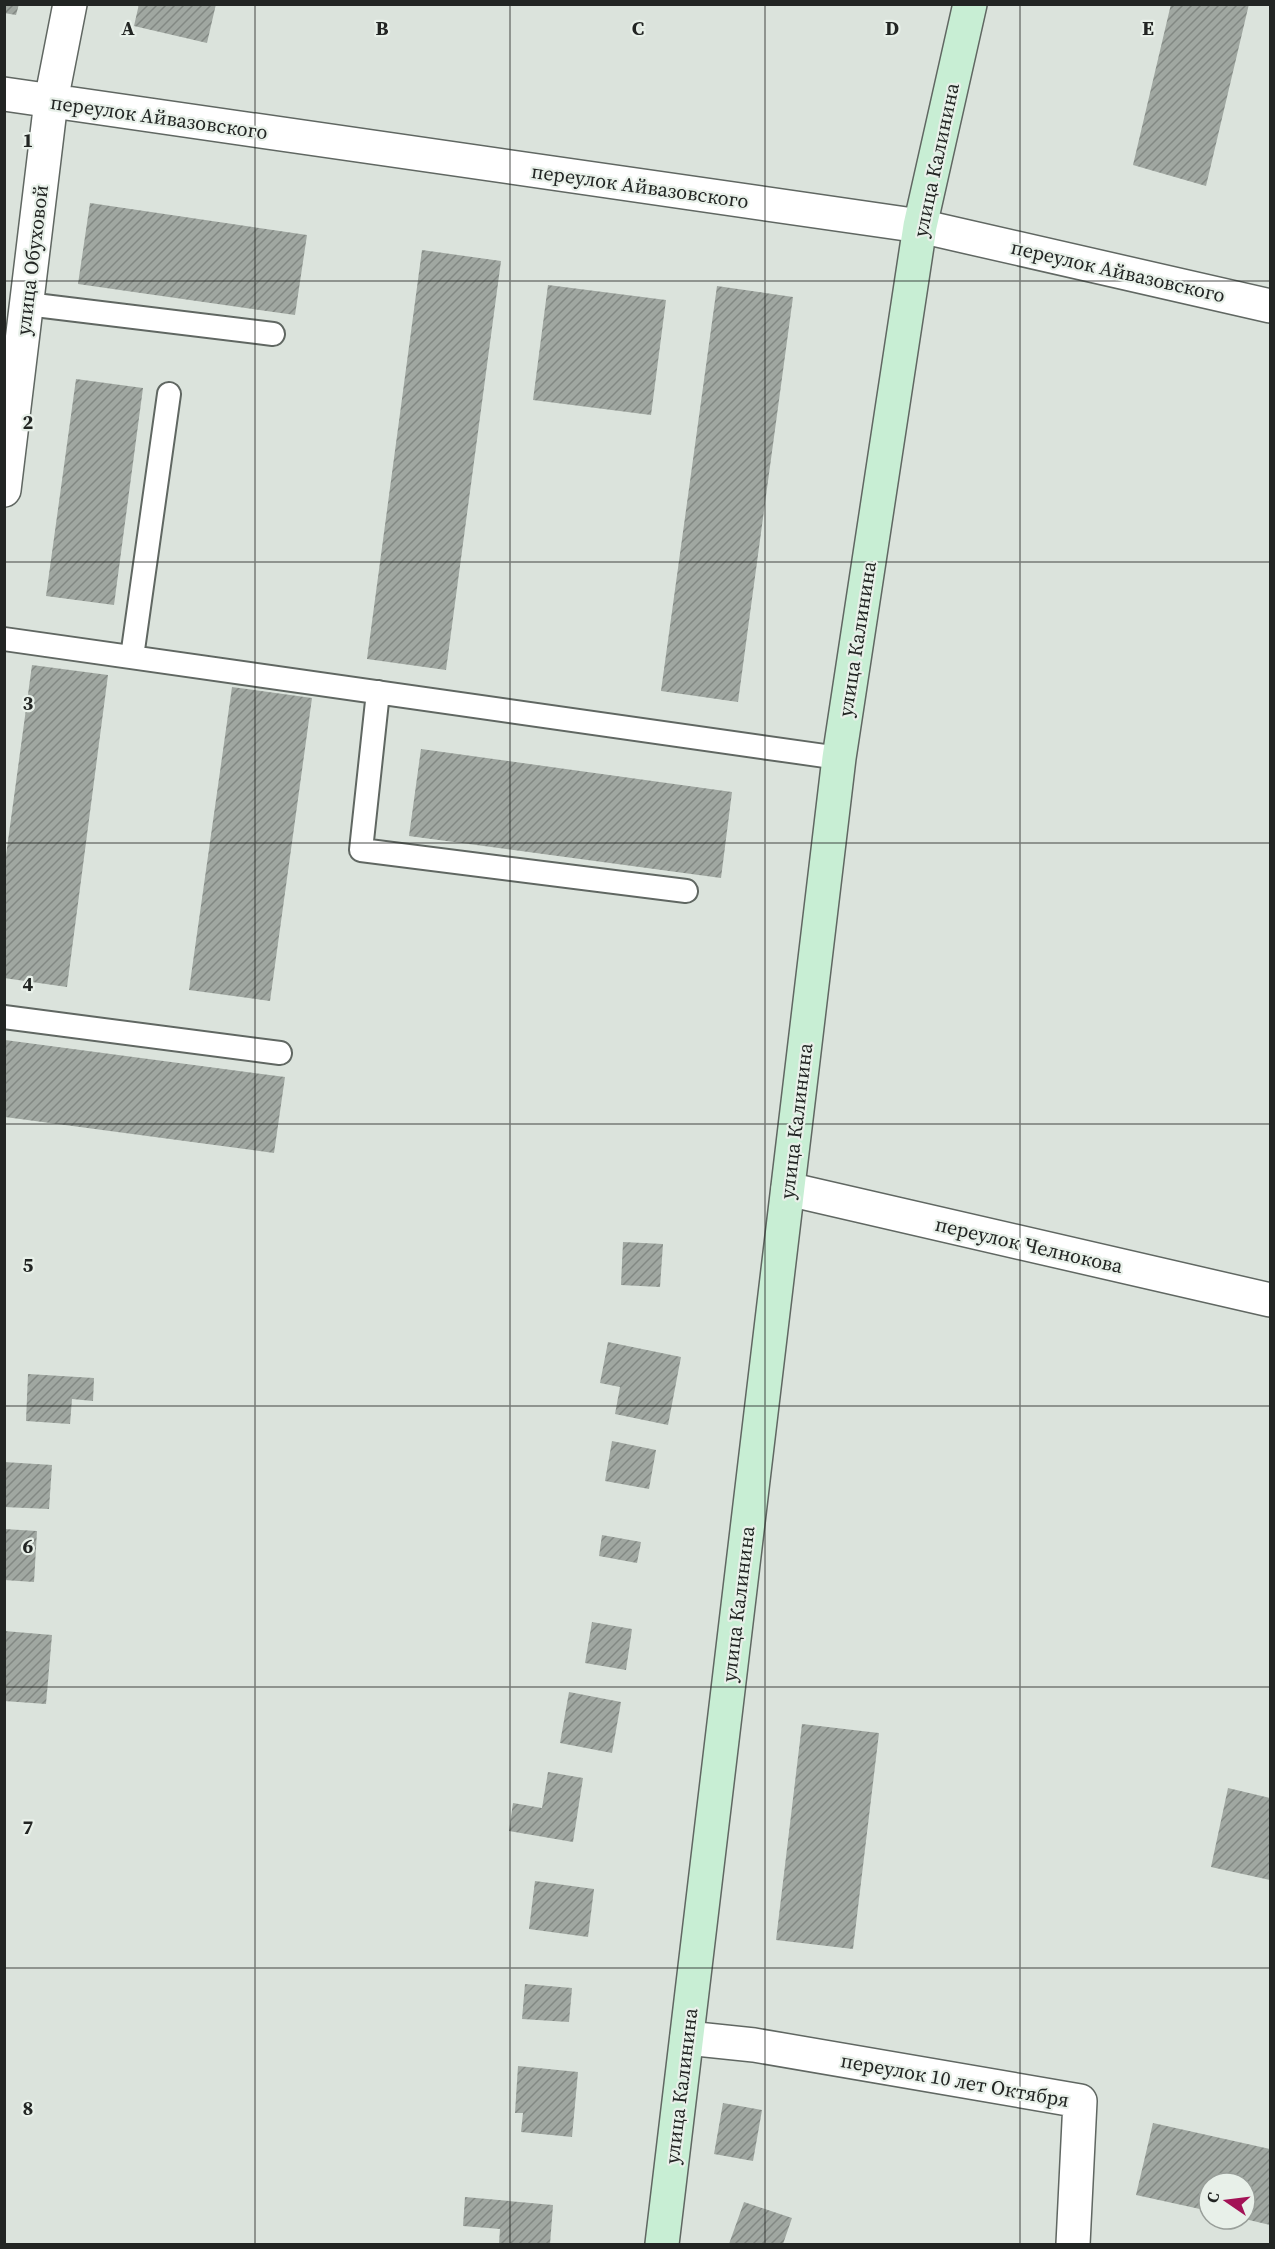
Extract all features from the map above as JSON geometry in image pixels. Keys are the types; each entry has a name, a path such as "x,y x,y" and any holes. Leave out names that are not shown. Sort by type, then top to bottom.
{"street":[{"name":"улица Обуховой","path":"4,490 51,101 70,4"},
{"name":"улица Калинина","path":"662,2244 839,758 921,226 970,4"},
{"name":"переулок Айвазовского","path":"4,94 921,226 1270,306"},
{"name":"переулок Челнокова","path":"788,1190 1270,1300"},
{"name":"переулок 10 лет Октября","path":"687,2038 754,2045 1080,2101 1073,2244"}],"lane":[{"path":"27,304 273,334"},
{"path":"132,657 169,394"},
{"path":"4,639 839,758"},
{"path":"378,692 361,850 686,891"},
{"path":"4,1017 280,1053"}],"building":[{"path":"4,4 19,4 16,15 4,13"},
{"path":"139,4 216,4 207,43 134,26"},
{"path":"1171,4 1249,4 1206,186 1133,165"},
{"path":"90,203 307,235 295,315 78,284"},
{"path":"422,250 501,261 446,670 367,659"},
{"path":"548,285 666,300 651,415 533,400"},
{"path":"717,286 793,297 738,702 661,691"},
{"path":"76,379 143,388 114,605 46,596"},
{"path":"32,665 108,675 67,987 4,978 4,870"},
{"path":"232,687 312,698 270,1001 189,990"},
{"path":"421,749 732,792 721,878 409,836"},
{"path":"5,1040 285,1077 274,1153 5,1117"},
{"path":"623,1242 663,1244 660,1287 621,1285"},
{"path":"608,1342 681,1357 668,1425 615,1414 620,1387 600,1383"},
{"path":"28,1374 94,1378 93,1401 72,1399 70,1424 26,1421"},
{"path":"612,1441 656,1450 649,1489 605,1481"},
{"path":"4,1462 52,1465 49,1509 4,1507"},
{"path":"4,1529 37,1531 34,1582 4,1580"},
{"path":"602,1535 641,1542 637,1563 599,1556"},
{"path":"592,1622 632,1629 626,1670 585,1663"},
{"path":"4,1631 52,1635 46,1704 4,1701"},
{"path":"569,1692 621,1702 612,1753 560,1743"},
{"path":"802,1724 879,1733 853,1949 776,1940"},
{"path":"548,1772 583,1778 573,1842 509,1831 513,1803 542,1808"},
{"path":"1228,1788 1270,1798 1270,1880 1211,1867"},
{"path":"535,1881 594,1889 588,1937 529,1929"},
{"path":"525,1984 572,1988 569,2022 522,2019"},
{"path":"518,2066 578,2072 572,2137 521,2132 523,2113 515,2113"},
{"path":"723,2103 762,2110 753,2161 714,2154"},
{"path":"1153,2123 1270,2149 1270,2225 1257,2222 1257,2171 1197,2171 1197,2208 1136,2195"},
{"path":"465,2197 553,2205 550,2244 499,2244 500,2229 463,2226"},
{"path":"744,2202 792,2218 783,2244 729,2244"}]}
